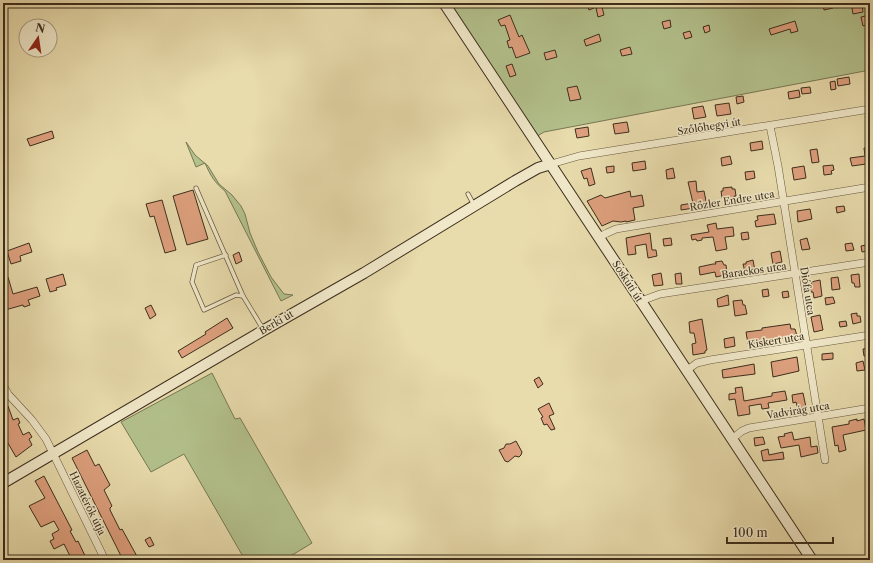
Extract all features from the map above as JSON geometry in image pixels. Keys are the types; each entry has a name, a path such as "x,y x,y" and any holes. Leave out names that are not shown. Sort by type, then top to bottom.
{"main road":[{"name":"Sóskúti út","path":"444,3 812,560"},
{"name":"Berki út","path":"3,483 364,273 538,168 551,164"}],"street":[{"name":"Szőlőhegyi út","path":"551,164 579,156 870,109"},
{"name":"Diófa utca","path":"770,126 778,166 825,460"},
{"name":"Rőzler Endre utca","path":"599,237 611,230 616,229 870,187"},
{"name":"Barackos utca","path":"641,301 660,294 870,262"},
{"name":"Kiskert utca","path":"687,370 697,363 870,335"},
{"name":"Hazatérők útja","path":"3,384 8,394 42,433 105,560"},
{"name":"Vadvirág utca","path":"732,439 742,431 749,428 870,408"}],"lane":[{"path":"196,188 243,296 264,330"},
{"path":"468,194 474,206"},
{"path":"226,255 196,265 192,282 194,287 204,310 236,295 243,296"}],"green space":[{"path":"441,3 870,3 870,70 544,132 531,140"},
{"path":"186,142 195,155 205,163 196,167"},
{"path":"205,164 208,166 219,184 232,195 241,206 258,252 271,277 284,294 293,295 281,301 225,191 218,185"},
{"path":"212,373 235,419 240,418 312,543 284,560 245,560 184,454 151,472 121,422"}],"building":[{"path":"586,3 592,3 594,8 589,10"},
{"path":"831,3 833,8 824,10 823,4"},
{"path":"862,5 863,12 853,14 852,8"},
{"path":"602,7 604,15 598,17 596,8"},
{"path":"510,15 519,37 522,35 530,53 516,58 512,47 509,48 507,41 510,40 505,25 501,26 498,20"},
{"path":"870,15 870,24 863,26 861,17"},
{"path":"670,20 671,27 664,29 662,22"},
{"path":"795,21 798,31 791,33 790,29 771,35 769,29"},
{"path":"709,25 710,31 705,33 703,27"},
{"path":"690,31 692,37 685,39 683,33"},
{"path":"599,34 601,41 586,46 584,40"},
{"path":"630,47 632,54 622,56 620,50"},
{"path":"555,50 557,57 546,60 544,53"},
{"path":"512,64 516,75 510,77 506,66"},
{"path":"849,77 850,84 838,86 837,79"},
{"path":"835,81 836,89 831,90 830,82"},
{"path":"577,86 581,99 570,101 567,88"},
{"path":"810,87 811,93 802,94 801,88"},
{"path":"799,90 800,97 789,99 788,92"},
{"path":"743,96 744,102 737,104 736,97"},
{"path":"729,103 731,114 717,116 715,105"},
{"path":"703,106 706,117 694,119 692,108"},
{"path":"627,122 629,132 615,134 613,124"},
{"path":"588,127 589,136 577,138 575,129"},
{"path":"52,131 54,138 30,146 27,139"},
{"path":"762,141 763,149 751,151 750,143"},
{"path":"870,147 870,168 867,168 866,164 852,166 850,158 865,156 864,148"},
{"path":"817,149 819,162 812,163 810,150"},
{"path":"730,156 732,164 722,166 721,158"},
{"path":"645,161 646,169 633,171 632,163"},
{"path":"833,165 834,170 831,171 832,174 824,175 823,166"},
{"path":"614,166 614,172 607,173 606,167"},
{"path":"804,166 806,178 794,180 792,168"},
{"path":"591,168 595,184 589,186 587,178 584,179 581,171"},
{"path":"673,168 675,178 667,179 666,170"},
{"path":"754,171 755,178 746,180 745,172"},
{"path":"696,181 697,192 704,191 707,206 681,210 681,205 693,203 688,182"},
{"path":"732,187 732,189 735,189 735,199 724,201 721,191 723,191 723,188"},
{"path":"193,190 208,239 187,245 173,196"},
{"path":"630,191 631,197 642,195 644,206 633,208 635,220 626,222 613,221 602,226 587,201 601,195 605,198"},
{"path":"162,200 176,250 165,253 154,216 150,217 146,204"},
{"path":"844,206 845,211 837,213 836,207"},
{"path":"810,209 812,219 798,222 797,211"},
{"path":"774,214 776,224 756,227 755,221 758,220 757,216"},
{"path":"716,223 717,229 733,227 734,236 725,237 727,249 716,251 713,237 702,238 702,240 697,241 696,239 692,240 691,235 709,232 707,225"},
{"path":"748,232 749,239 742,240 741,233"},
{"path":"650,233 652,250 656,250 657,256 648,258 646,244 635,246 636,254 628,255 626,238"},
{"path":"671,238 672,245 664,246 663,239"},
{"path":"807,238 810,249 802,250 800,240"},
{"path":"29,243 32,252 20,256 21,261 11,264 7,251"},
{"path":"852,243 854,250 846,251 845,244"},
{"path":"866,245 868,251 862,252 861,246"},
{"path":"780,251 782,262 773,264 771,253"},
{"path":"239,252 242,261 236,264 233,255"},
{"path":"753,260 755,271 745,272 743,264"},
{"path":"722,261 724,265 726,265 727,273 725,275 716,277 715,272 700,275 699,267 716,264 715,262"},
{"path":"661,273 663,285 654,286 652,275"},
{"path":"681,273 682,284 676,284 675,274"},
{"path":"63,274 66,285 56,288 57,290 50,292 46,279"},
{"path":"859,274 860,287 855,287 854,283 852,283 851,275"},
{"path":"8,277 13,294 37,287 40,296 28,300 30,305 24,307 23,305 5,310 3,295 6,294 3,279"},
{"path":"838,277 840,289 832,290 831,278"},
{"path":"820,280 822,296 814,298 813,292 811,292 811,282"},
{"path":"768,289 769,296 763,297 762,290"},
{"path":"788,291 789,297 783,298 782,292"},
{"path":"728,295 729,305 718,307 717,299"},
{"path":"833,297 835,303 826,305 825,298"},
{"path":"742,300 747,314 735,316 733,301"},
{"path":"151,305 156,315 150,319 145,308"},
{"path":"857,313 857,316 860,316 861,322 853,324 851,314"},
{"path":"820,315 823,330 814,332 811,317"},
{"path":"227,318 233,328 182,358 178,351 206,334 205,332"},
{"path":"702,319 707,350 705,353 693,355 692,344 696,343 694,333 690,333 689,322"},
{"path":"846,321 847,326 840,327 839,322"},
{"path":"790,324 791,329 795,329 797,336 748,344 746,332"},
{"path":"734,337 735,346 725,348 724,339"},
{"path":"870,348 870,355 864,356 863,349"},
{"path":"833,353 833,359 822,360 822,354"},
{"path":"797,357 799,371 773,377 771,362"},
{"path":"863,361 865,370 857,371 856,363"},
{"path":"754,364 755,374 723,378 722,370"},
{"path":"539,377 543,384 538,388 534,380"},
{"path":"742,387 744,401 772,396 772,393 785,391 787,400 768,403 769,408 762,409 761,404 749,406 750,414 738,416 735,399 729,400 729,394 736,393 735,388"},
{"path":"803,393 806,407 798,409 796,402 793,403 792,395"},
{"path":"549,403 554,414 549,416 555,429 551,430 547,424 544,425 541,418 543,417 538,409"},
{"path":"8,406 13,420 18,418 20,423 18,424 23,435 29,432 32,437 29,439 32,445 16,457 5,438 3,439 3,407"},
{"path":"857,419 857,421 864,419 866,430 843,435 846,450 839,452 838,445 835,446 832,427 849,424 849,421"},
{"path":"792,432 794,440 810,437 811,447 817,446 818,453 801,457 799,445 781,448 778,437 785,436 784,434"},
{"path":"763,437 765,444 755,446 754,438"},
{"path":"516,441 522,452 521,455 519,457 515,456 508,462 505,461 499,450 504,448 506,444"},
{"path":"768,449 769,455 783,452 784,459 763,461 761,451"},
{"path":"87,450 95,466 99,464 110,485 104,490 112,506 110,510 120,530 122,529 139,560 123,560 72,458"},
{"path":"44,476 72,530 70,531 76,542 78,541 87,560 72,560 64,544 54,549 50,541 54,539 52,534 59,530 54,521 41,527 29,506 45,498 35,481"},
{"path":"150,537 154,545 149,547 145,540"}]}
